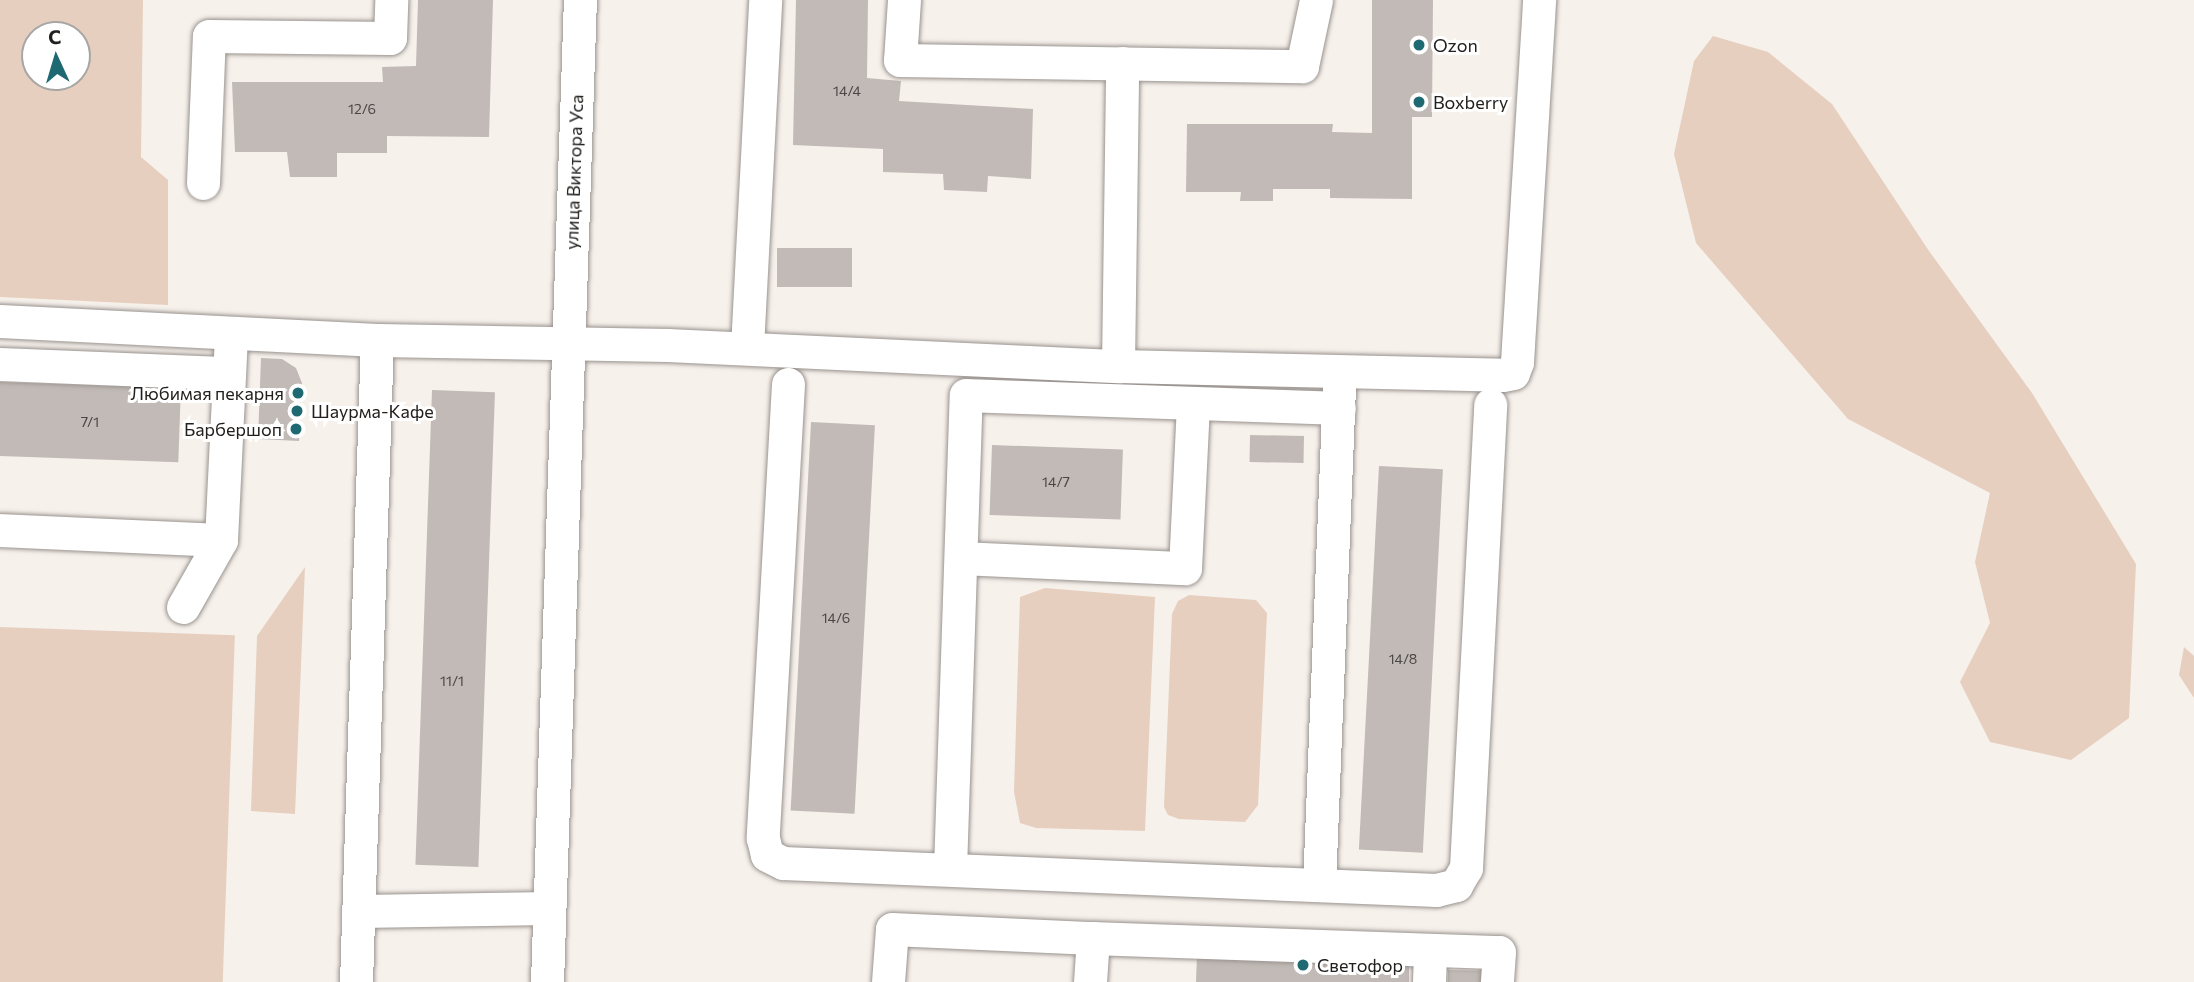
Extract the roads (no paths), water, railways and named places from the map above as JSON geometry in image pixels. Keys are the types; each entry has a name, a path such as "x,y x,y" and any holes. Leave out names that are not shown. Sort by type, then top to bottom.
{"street":[{"path":"203,183 209,36 390,38 391,0"},
{"name":"улица Виктора Уса","path":"547,982 580,0"},
{"path":"747,348 765,0"},
{"path":"904,0 900,60 1302,66 1316,0"},
{"path":"788,384 763,838 767,855 782,863 1436,890 1456,885 1466,868 1497,390 1513,373 1517,362 1539,0"},
{"path":"1118,366 1122,63"},
{"path":"0,321 377,340 747,348 1118,366 1340,372 1497,390"},
{"path":"183,607 221,540 231,333"},
{"path":"356,982 377,340"},
{"path":"950,869 968,359"},
{"path":"0,364 229,373"},
{"path":"1319,885 1340,372"},
{"path":"966,395 1339,408"},
{"path":"961,558 1185,568 1193,403"},
{"path":"0,530 221,540"},
{"path":"360,911 549,908"},
{"path":"888,982 892,929 1499,951 1497,982"},
{"path":"1090,982 1093,938"}],"place":[{"name":"Ozon","path":"1419,45"},
{"name":"Boxberry","path":"1419,102"},
{"name":"Любимая пекарня","path":"298,393"},
{"name":"Шаурма-Кафе","path":"297,411"},
{"name":"Барбершоп","path":"296,429"},
{"name":"Светофор","path":"1303,965"}]}
